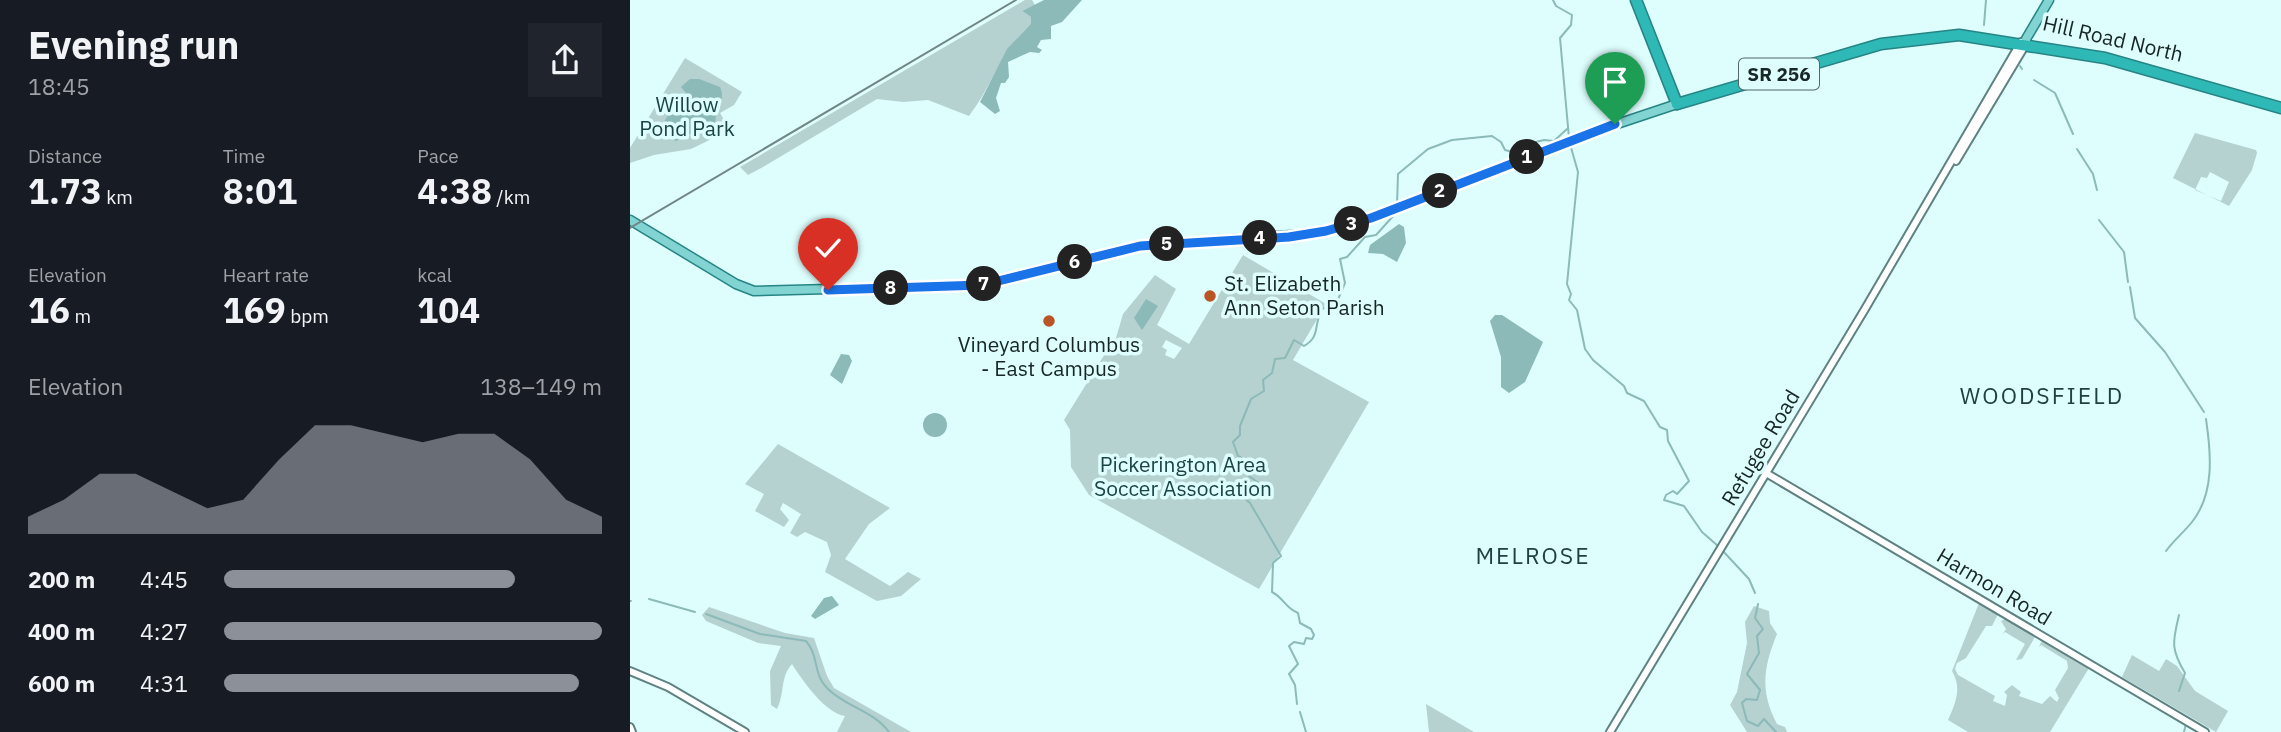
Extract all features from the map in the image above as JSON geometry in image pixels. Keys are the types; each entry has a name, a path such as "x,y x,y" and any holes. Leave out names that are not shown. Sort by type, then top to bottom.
{"highway":[{"path":"1638,0 1677,104"},
{"name":"Hill Road North","path":"1677,104 1881,44 1939,35 2024,42 2111,55 2281,102"},
{"name":"Hill Road North","path":"2024,42 2123,62 2281,108"}],"main road":[{"name":"Refugee Road","path":"1610,732 2048,0"},
{"name":"Refugee Road","path":"1941,181 1985,113 2024,42"},
{"name":"SR 256","path":"630,220 736,284 754,291 995,283 1126,249 1303,235 1339,228 1578,138 1677,104"},
{"name":"Harmon Road","path":"1766,473 2205,732"},
{"path":"630,671 668,687 745,732"}],"green space":[{"path":"1025,0 1032,0 1035,5 1022,11 1031,17 1032,24 1004,58 969,116 928,100 903,102 877,99 748,175 740,167"},
{"name":"Willow Pond Park","path":"685,58 742,92 734,105 720,113 730,130 691,149 654,155 630,163 630,148"},
{"path":"2195,133 2256,150 2257,153 2252,170 2229,206 2208,195 2221,201 2229,182 2210,172 2207,178 2201,177 2195,189 2173,178"},
{"name":"Pickerington Area Soccer Association","path":"1243,255 1326,304 1293,360 1369,402 1259,589 1089,495 1071,467 1070,430 1064,420 1111,344 1114,345 1123,314 1155,275 1176,289 1157,325 1189,344","holes":["1166,340 1182,348 1174,359 1165,355 1167,350 1162,347"]},
{"path":"778,444 890,508 869,524 845,559 890,586 908,572 921,579 901,596 877,601 825,572 831,555 827,542 805,532 797,537 790,533 801,514 783,503 780,509 789,520 784,527 755,511 764,494 745,484"},
{"path":"1979,603 1998,614 1992,626 1986,626 1966,658 1957,663 1955,669 1958,675 1995,696 1993,701 2005,706 2007,695 2004,692 2012,685 2021,692 2019,696 2042,704 2050,696 2057,702 2059,698 2055,690 2068,668 2067,661 2041,645 2039,647 2042,640 2089,668 2050,732 1968,732 1948,720 1957,689 1952,671"},
{"path":"1754,606 1769,611 1770,623 1777,634 1766,669 1766,690 1777,724 1785,727 1787,732 1747,732 1730,705 1737,692 1747,643 1745,622"},
{"path":"709,607 785,633 814,638 834,688 911,732 837,732 845,716 823,703 792,664 786,674 777,709 771,705 770,671 781,646 758,643 706,621 702,615"},
{"path":"2005,619 2035,637 2022,659 2016,660 2025,644 2005,632 2002,635 2006,629 2001,621"},
{"path":"2132,655 2159,671 2166,659 2177,666 2195,691 2228,711 2216,732 2122,677"},
{"path":"1426,704 1474,732 1429,732"}],"shaded area":[{"path":"1044,0 1082,0 1062,22 1051,26 1051,39 1041,40 1037,47 1042,50 1039,53 1030,52 1008,62 1009,77 1005,83 1001,83 996,98 1000,111 995,114 980,102 1007,49 1031,24 1031,17 1022,11"},
{"path":"690,79 699,79 720,87 722,97 716,125 724,130 698,130 676,141 665,135 662,125 670,112 685,101 686,93 681,87"},
{"path":"1399,224 1404,227 1406,243 1397,262 1383,254 1368,253 1370,245"},
{"path":"1146,299 1158,306 1142,330 1134,318"},
{"path":"1495,315 1502,315 1543,342 1525,382 1509,393 1501,387 1501,357 1490,321"},
{"path":"841,354 849,355 852,361 842,384 830,375"},
{"path":"935,413 943,417 947,425 943,433 935,437 927,433 923,425 927,417"},
{"path":"832,596 839,605 815,619 811,616 824,598"}],"waterway":[{"path":"1553,0 1556,6 1572,15 1571,25 1560,38 1569,138"},
{"path":"1984,25 1986,0"},
{"path":"2034,80 2055,93 2073,134"},
{"path":"1397,205 1398,174 1428,149 1452,140 1492,136 1501,142 1505,150 1520,154 1523,145 1544,140 1554,141 1567,129"},
{"path":"1570,144 1578,172 1567,284 1571,294 1569,300 1577,310 1585,349 1593,360 1624,386 1627,393 1644,401 1660,427 1667,430 1668,441 1689,481 1677,494 1673,491 1666,495 1664,500 1684,506 1702,532 1718,546"},
{"path":"2077,149 2093,174 2097,190"},
{"path":"1297,704 1295,685 1289,674 1298,664 1289,646 1294,642 1304,644 1306,638 1312,639 1314,635 1311,629 1300,623 1298,613 1272,592 1273,563 1281,556 1250,503 1241,495 1242,492 1258,490 1260,484 1249,476 1255,465 1238,456 1233,442 1240,435 1240,426 1251,399 1264,391 1263,380 1272,373 1275,359 1285,358 1294,340 1304,346 1309,342 1315,334 1322,309 1336,304 1345,283 1340,259 1347,257 1365,237 1376,235 1395,214"},
{"path":"2099,220 2124,252 2128,282"},
{"path":"2130,287 2135,318 2165,352 2204,412"},
{"path":"2166,551 2192,522 2205,498 2210,472 2206,419"},
{"path":"1722,550 1749,579 1755,593"},
{"path":"649,599 695,612"},
{"path":"1758,604 1755,618 1763,629 1757,636 1759,653 1747,674 1760,690 1757,700 1746,699 1742,703 1747,721 1758,726 1764,719 1776,732"},
{"path":"706,614 760,634 806,641 827,688 875,719 889,732"},
{"path":"2179,615 2174,644 2185,673 2179,691"},
{"path":"1300,712 1306,732"},
{"path":"2184,732 2186,724"}],"railway":[{"path":"630,228 1016,0"}],"place":[{"name":"St. Elizabeth Ann Seton Parish","path":"1210,296"},
{"name":"Vineyard Columbus - East Campus","path":"1049,321"}],"district":[{"name":"WOODSFIELD","path":"2042,396"},
{"name":"MELROSE","path":"1533,556"}],"route":[{"path":"828,290 982,285 1140,246 1289,237 1326,231 1371,218 1615,124"}]}
